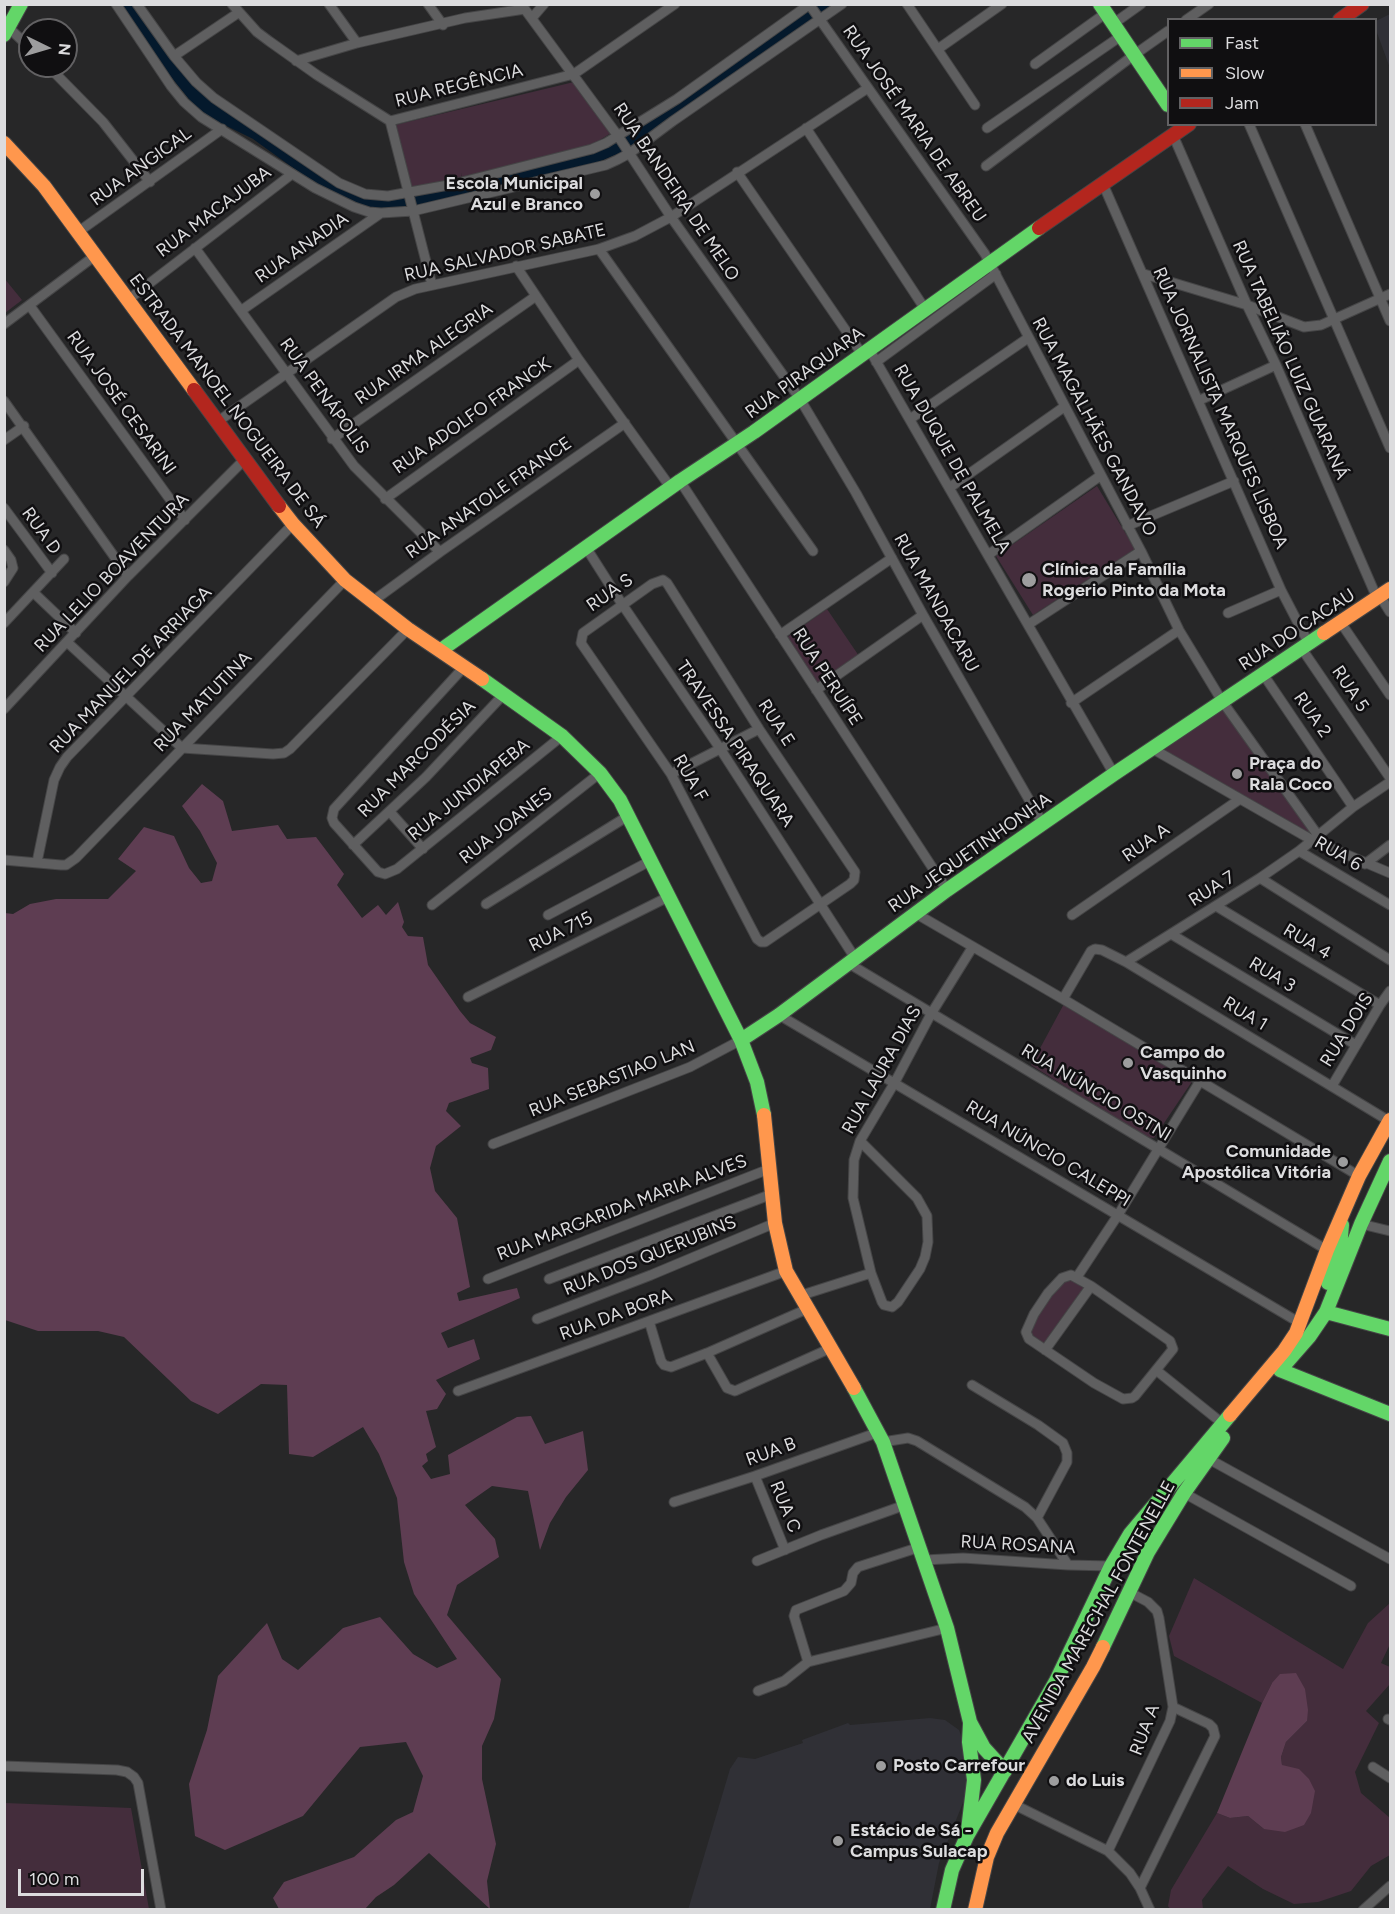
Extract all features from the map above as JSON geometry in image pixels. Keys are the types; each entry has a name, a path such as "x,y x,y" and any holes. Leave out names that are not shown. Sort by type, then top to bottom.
{"main road":[{"path":"7,32 21,4"},
{"path":"1343,18 1362,4"},
{"path":"1106,14 1167,104"},
{"name":"RUA PIRAQUARA","path":"441,650 925,309 993,268 1103,184 1182,128"},
{"name":"ESTRADA MANOEL NOGUEIRA DE SÁ","path":"4,143 45,186 293,524 345,580 408,629 561,736 600,773 620,800 741,1040 757,1082 763,1109 775,1223 786,1271 881,1437 947,1628 970,1722 984,1748 1002,1768"},
{"name":"RUA DO CACAU","path":"1222,701 1382,595"},
{"name":"RUA JEQUETINHONHA","path":"741,1040 779,1016 947,890 1222,701"},
{"name":"AVENIDA MARECHAL FONTENELLE","path":"943,1910 955,1863 967,1836 1002,1768 1071,1652 1111,1566 1130,1534 1169,1485 1290,1343 1359,1176 1390,1120"},
{"name":"AVENIDA MARECHAL FONTENELLE","path":"975,1910 987,1857 997,1833 1093,1667 1141,1567 1184,1492 1207,1458 1308,1337 1326,1312 1361,1224 1390,1161"},
{"path":"1341,1219 1342,1236 1323,1306 1326,1312 1390,1329"},
{"path":"1280,1371 1390,1414"},
{"path":"1124,1545 1128,1561 1135,1567 1141,1567"},
{"path":"1071,1652 1084,1654 1091,1660 1093,1667"},
{"name":"ESTRADA MANOEL NOGUEIRA DE SÁ","path":"967,1836 974,1780 969,1742 970,1722"},
{"path":"974,1780 988,1765 1002,1768 1008,1779 997,1833"}],"street":[{"path":"116,4 171,86 201,117 292,174 354,207 381,213 412,209 606,165 673,121 813,10"},
{"path":"137,4 174,56 196,82 214,98 339,183 365,194 388,196 409,195 592,149 620,138 813,10 842,4"},
{"path":"329,4 357,43"},
{"path":"428,4 443,25"},
{"path":"532,18 544,4"},
{"name":"RUA REGÊNCIA","path":"235,9 257,32 296,61 390,121 574,74 675,4"},
{"path":"907,4 975,105"},
{"path":"938,49 1002,4"},
{"path":"1035,64 1106,14 1141,4"},
{"path":"1189,18 1209,4"},
{"path":"296,61 357,43 523,7"},
{"name":"RUA BANDEIRA DE MELO","path":"523,7 620,138 671,217 800,399"},
{"path":"174,56 235,9"},
{"name":"RUA JOSÉ MARIA DE ABREU","path":"813,10 993,268"},
{"path":"986,166 1167,32"},
{"path":"987,128 1121,36"},
{"path":"60,78 103,122 150,182"},
{"name":"RUA SALVADOR SABATE","path":"217,422 396,297 415,289 599,249 635,236 671,217 868,88"},
{"path":"390,121 432,285"},
{"path":"1250,126 1390,448"},
{"path":"1306,126 1386,296 1390,321"},
{"path":"806,128 925,309"},
{"name":"RUA TABELIÃO LUIZ GUARANÁ","path":"1182,128 1247,305 1382,595"},
{"name":"RUA ANGICAL","path":"78,232 222,129"},
{"name":"RUA DUQUE DE PALMELA","path":"737,172 865,351 876,362 1114,774"},
{"name":"RUA MACAJUBA","path":"129,299 292,174"},
{"name":"RUA JORNALISTA MARQUES LISBOA","path":"1103,184 1200,400 1306,646"},
{"name":"RUA ANADIA","path":"242,310 381,213"},
{"name":"RUA PENÁPOLIS","path":"195,248 359,473 440,552"},
{"path":"599,249 813,551"},
{"path":"4,324 96,255"},
{"name":"RUA PERUÍPE","path":"516,266 579,360 625,423 676,485 780,635 947,890"},
{"path":"876,362 993,268"},
{"name":"RUA MAGALHÃES GANDAVO","path":"993,268 1141,551 1179,630 1222,701"},
{"path":"1144,274 1247,305 1304,327 1321,325 1386,296"},
{"name":"RUA IRMA ALEGRIA","path":"332,439 536,296"},
{"name":"RUA JOSÉ CESARINI","path":"30,306 185,520"},
{"path":"910,419 1028,338"},
{"name":"RUA ADOLFO FRANCK","path":"385,499 579,360"},
{"path":"1200,400 1276,365"},
{"name":"RUA MANDACARU","path":"800,399 1043,824"},
{"path":"4,401 24,426 128,576"},
{"path":"949,488 1064,407"},
{"name":"RUA ANATOLE FRANCE","path":"373,601 625,423"},
{"path":"4,440 24,426"},
{"name":"RUA LELIO BOAVENTURA","path":"4,709 128,576 244,460"},
{"path":"988,555 1100,476"},
{"path":"1127,526 1233,481"},
{"name":"RUA D","path":"4,508 52,573"},
{"name":"RUA MANUEL DE ARRIAGA","path":"37,862 54,780 60,767 293,524"},
{"name":"TRAVESSA PIRAQUARA","path":"587,549 822,904 852,960"},
{"path":"4,550 14,568 4,582"},
{"path":"1029,624 1141,551"},
{"path":"780,635 892,558"},
{"path":"4,623 64,559"},
{"name":"RUA MATUTINA","path":"37,862 66,865 86,848 345,580"},
{"name":"RUA S","path":"580,638 583,633 622,604 652,584 663,580"},
{"name":"RUA E","path":"663,580 759,729 852,866 856,876 850,884 822,904"},
{"path":"1228,613 1281,590"},
{"path":"33,592 76,633"},
{"path":"1382,595 1390,612"},
{"path":"816,690 923,615"},
{"path":"1341,623 1390,695"},
{"path":"67,642 182,747 273,754 290,750 408,629"},
{"path":"1071,703 1179,630"},
{"name":"RUA F","path":"580,638 584,648 670,774 757,939 765,942 822,904"},
{"name":"RUA 5","path":"1306,646 1390,780"},
{"name":"RUA MARCODÉSIA","path":"464,667 339,802 332,813 334,823 353,845 454,749 504,694"},
{"name":"RUA 2","path":"1263,674 1353,807"},
{"path":"1222,701 1315,837"},
{"path":"670,774 719,747 759,729"},
{"name":"RUA JUNDIAPEBA","path":"353,845 378,872 385,874 397,869 561,736"},
{"path":"1153,749 1240,799 1365,864 1390,873"},
{"name":"RUA JOANES","path":"432,905 600,773"},
{"path":"1315,837 1390,780"},
{"name":"RUA A","path":"1072,915 1240,799"},
{"path":"390,812 423,849"},
{"path":"486,904 628,816"},
{"name":"RUA 7","path":"1126,962 1260,878 1315,837"},
{"path":"1365,864 1390,845"},
{"name":"RUA 6","path":"1299,851 1390,905"},
{"path":"4,860 37,862"},
{"path":"548,915 650,861"},
{"path":"1260,878 1390,960"},
{"name":"RUA 715","path":"468,997 668,897"},
{"name":"RUA 4","path":"1216,906 1380,1005"},
{"path":"915,913 1359,1176"},
{"name":"RUA 3","path":"1171,934 1356,1045"},
{"name":"RUA LAURA DIAS","path":"860,1141 917,1197 927,1216 926,1257 898,1302 892,1307 884,1305 871,1273 853,1198 854,1160 860,1141 931,1014 972,948"},
{"name":"RUA 1","path":"1063,999 1084,961 1092,950 1098,949 1126,962 1390,1120"},
{"name":"RUA NÚNCIO OSTNI","path":"852,960 931,1014 1328,1250"},
{"name":"RUA DOIS","path":"1332,1086 1390,991"},
{"name":"RUA NÚNCIO CALEPPI","path":"779,1016 895,1082 1300,1323"},
{"name":"RUA SEBASTIAO LAN","path":"493,1144 690,1067 741,1040"},
{"path":"1077,1277 1200,1081"},
{"name":"RUA MARGARIDA MARIA ALVES","path":"488,1279 769,1169"},
{"path":"549,1279 772,1194"},
{"name":"RUA DOS QUERUBINS","path":"537,1319 651,1275 775,1223"},
{"path":"1361,1224 1390,1231"},
{"name":"RUA DA BORA","path":"458,1391 786,1271"},
{"path":"799,1296 871,1273"},
{"path":"1071,1275 1077,1277 1172,1343 1173,1348 1135,1396 1128,1399 1116,1396 1029,1339 1026,1332 1027,1327 1048,1293 1062,1278 1071,1275"},
{"path":"1045,1350 1091,1286"},
{"path":"649,1321 664,1365 671,1367 807,1309"},
{"path":"707,1353 727,1388 735,1391 831,1348"},
{"path":"1156,1370 1222,1424"},
{"path":"972,1385 1063,1443 1067,1453 1067,1462 1037,1518"},
{"name":"RUA B","path":"674,1502 881,1437 908,1438 917,1441 1025,1507 1037,1518 1068,1565"},
{"path":"1207,1458 1390,1559"},
{"name":"RUA C","path":"755,1476 785,1550"},
{"path":"1184,1492 1351,1586"},
{"path":"757,1561 820,1535 905,1505"},
{"name":"RUA ROSANA","path":"808,1662 795,1612 801,1607 844,1591 858,1567 922,1553 963,1558 1111,1566"},
{"name":"RUA A","path":"1108,1851 1170,1721 1173,1707 1159,1618 1148,1602 1129,1592"},
{"path":"758,1691 784,1681 808,1662 947,1628"},
{"path":"1140,1888 1215,1736 1209,1724 1173,1707"},
{"path":"4,1766 117,1770 127,1772 134,1777 138,1783 161,1910"},
{"path":"1373,1767 1390,1778"},
{"path":"1013,1804 1108,1851 1140,1888 1150,1910"},
{"path":"1363,1910 1390,1886"}],"shaded area":[{"path":"1390,14 1390,68 1377,33 1377,20"},
{"path":"574,82 611,133 592,145 463,179 461,173 462,179 412,192 395,125"},
{"path":"4,278 22,300 5,313 4,313"},
{"path":"1097,486 1135,549 1033,615 996,556"},
{"path":"827,609 859,656 817,686 786,638"},
{"name":"Praça do Rala Coco","path":"1222,704 1310,828 1309,836 1162,749"},
{"path":"202,784 223,801 232,831 278,825 287,839 316,837 344,874 337,885 362,918 378,905 386,915 398,902 404,922 402,927 408,936 423,937 428,965 460,1011 470,1023 496,1037 491,1050 470,1058 472,1063 488,1068 489,1089 449,1103 446,1111 461,1126 436,1146 430,1168 435,1191 457,1218 470,1287 457,1293 459,1301 517,1288 520,1298 441,1333 448,1348 474,1339 480,1359 436,1380 446,1394 437,1409 426,1411 436,1447 426,1454 428,1461 422,1466 431,1479 450,1474 448,1455 517,1417 531,1416 545,1444 583,1431 588,1470 566,1497 550,1523 540,1550 528,1491 492,1486 465,1505 495,1539 499,1557 457,1585 447,1615 501,1679 494,1719 482,1746 482,1779 496,1844 487,1881 490,1909 429,1853 365,1909 279,1909 273,1898 284,1882 354,1857 396,1820 413,1812 423,1776 406,1742 360,1747 303,1816 225,1850 195,1836 189,1784 207,1730 218,1676 267,1623 282,1659 298,1670 343,1628 380,1617 413,1654 437,1668 457,1659 414,1594 404,1562 397,1498 379,1454 363,1427 313,1457 289,1454 287,1385 261,1384 218,1414 191,1401 124,1337 98,1331 38,1331 5,1320 5,913 13,914 30,904 56,899 108,899 136,871 118,859 144,827 174,836 189,868 201,883 212,881 217,863 200,831 182,806"},
{"path":"1065,1002 1193,1080 1154,1138 1145,1137 1031,1065"},
{"path":"1071,1277 1088,1286 1045,1347 1031,1337 1030,1324 1057,1286"},
{"path":"1194,1578 1343,1669 1368,1623 1390,1603 1390,1644 1381,1663 1390,1667 1390,1684 1366,1711 1379,1723 1355,1772 1361,1793 1390,1818 1390,1855 1371,1866 1351,1891 1318,1902 1294,1904 1263,1889 1228,1866 1202,1900 1203,1909 1170,1909 1168,1906 1171,1890 1217,1813 1230,1818 1248,1816 1264,1829 1286,1742 1307,1721 1272,1683 1262,1703 1174,1656 1169,1636"},
{"path":"1296,1673 1305,1689 1307,1721 1286,1742 1281,1757 1282,1765 1299,1769 1309,1779 1315,1791 1311,1813 1304,1825 1285,1832 1264,1829 1248,1816 1230,1818 1217,1813 1272,1683 1280,1674"},
{"path":"930,1718 945,1720 959,1730 965,1746 969,1771 964,1800 939,1863 930,1909 688,1910 730,1769 738,1757 755,1759 803,1743 802,1740 848,1723 850,1725"},
{"path":"5,1803 131,1808 149,1909 5,1909"}],"waterway":[{"path":"128,4 163,55 205,107 256,132 313,173 363,203 408,204 593,156 631,140 826,4"}],"traffic: fast":[{"path":"4,35 21,4"},
{"path":"1100,4 1167,104"},
{"path":"441,650 680,481 754,432 1039,228"},
{"path":"741,1040 779,1015 947,890 1324,633"},
{"path":"482,679 562,736 600,773 620,800 741,1040 757,1082 764,1115"},
{"path":"1281,1369 1309,1337 1326,1312 1361,1224 1390,1161"},
{"path":"1328,1283 1340,1248 1342,1225"},
{"path":"1326,1312 1390,1329"},
{"path":"1280,1370 1390,1414"},
{"path":"854,1388 883,1442 947,1628 970,1722 984,1748 1005,1771"},
{"path":"943,1910 952,1870 967,1836 1056,1681 1111,1566 1130,1534 1230,1415"},
{"path":"1103,1647 1148,1552 1184,1493 1223,1438"},
{"path":"968,1830 974,1780 969,1742 970,1724"}],"traffic: slow":[{"path":"4,143 44,186 194,390"},
{"path":"279,506 345,580 408,629 482,679"},
{"path":"1324,633 1390,589"},
{"path":"764,1115 775,1223 786,1271 854,1388"},
{"path":"1230,1415 1284,1351 1296,1333 1327,1250 1359,1176 1390,1120"},
{"path":"975,1910 987,1857 997,1833 1103,1647"}],"traffic: jam":[{"path":"1343,18 1362,4"},
{"path":"1039,228 1186,126"},
{"path":"194,390 279,506"}],"place":[{"name":"Escola Municipal Azul e Branco","path":"595,194"},
{"name":"Clínica da Família Rogerio Pinto da Mota","path":"1029,580"},
{"name":"Praça do Rala Coco","path":"1237,774"},
{"name":"Campo do Vasquinho","path":"1128,1063"},
{"name":"Comunidade Apostólica Vitória","path":"1343,1162"},
{"name":"Posto Carrefour","path":"881,1766"},
{"name":"do Luis","path":"1054,1781"},
{"name":"Estácio de Sá - Campus Sulacap","path":"838,1841"}]}
